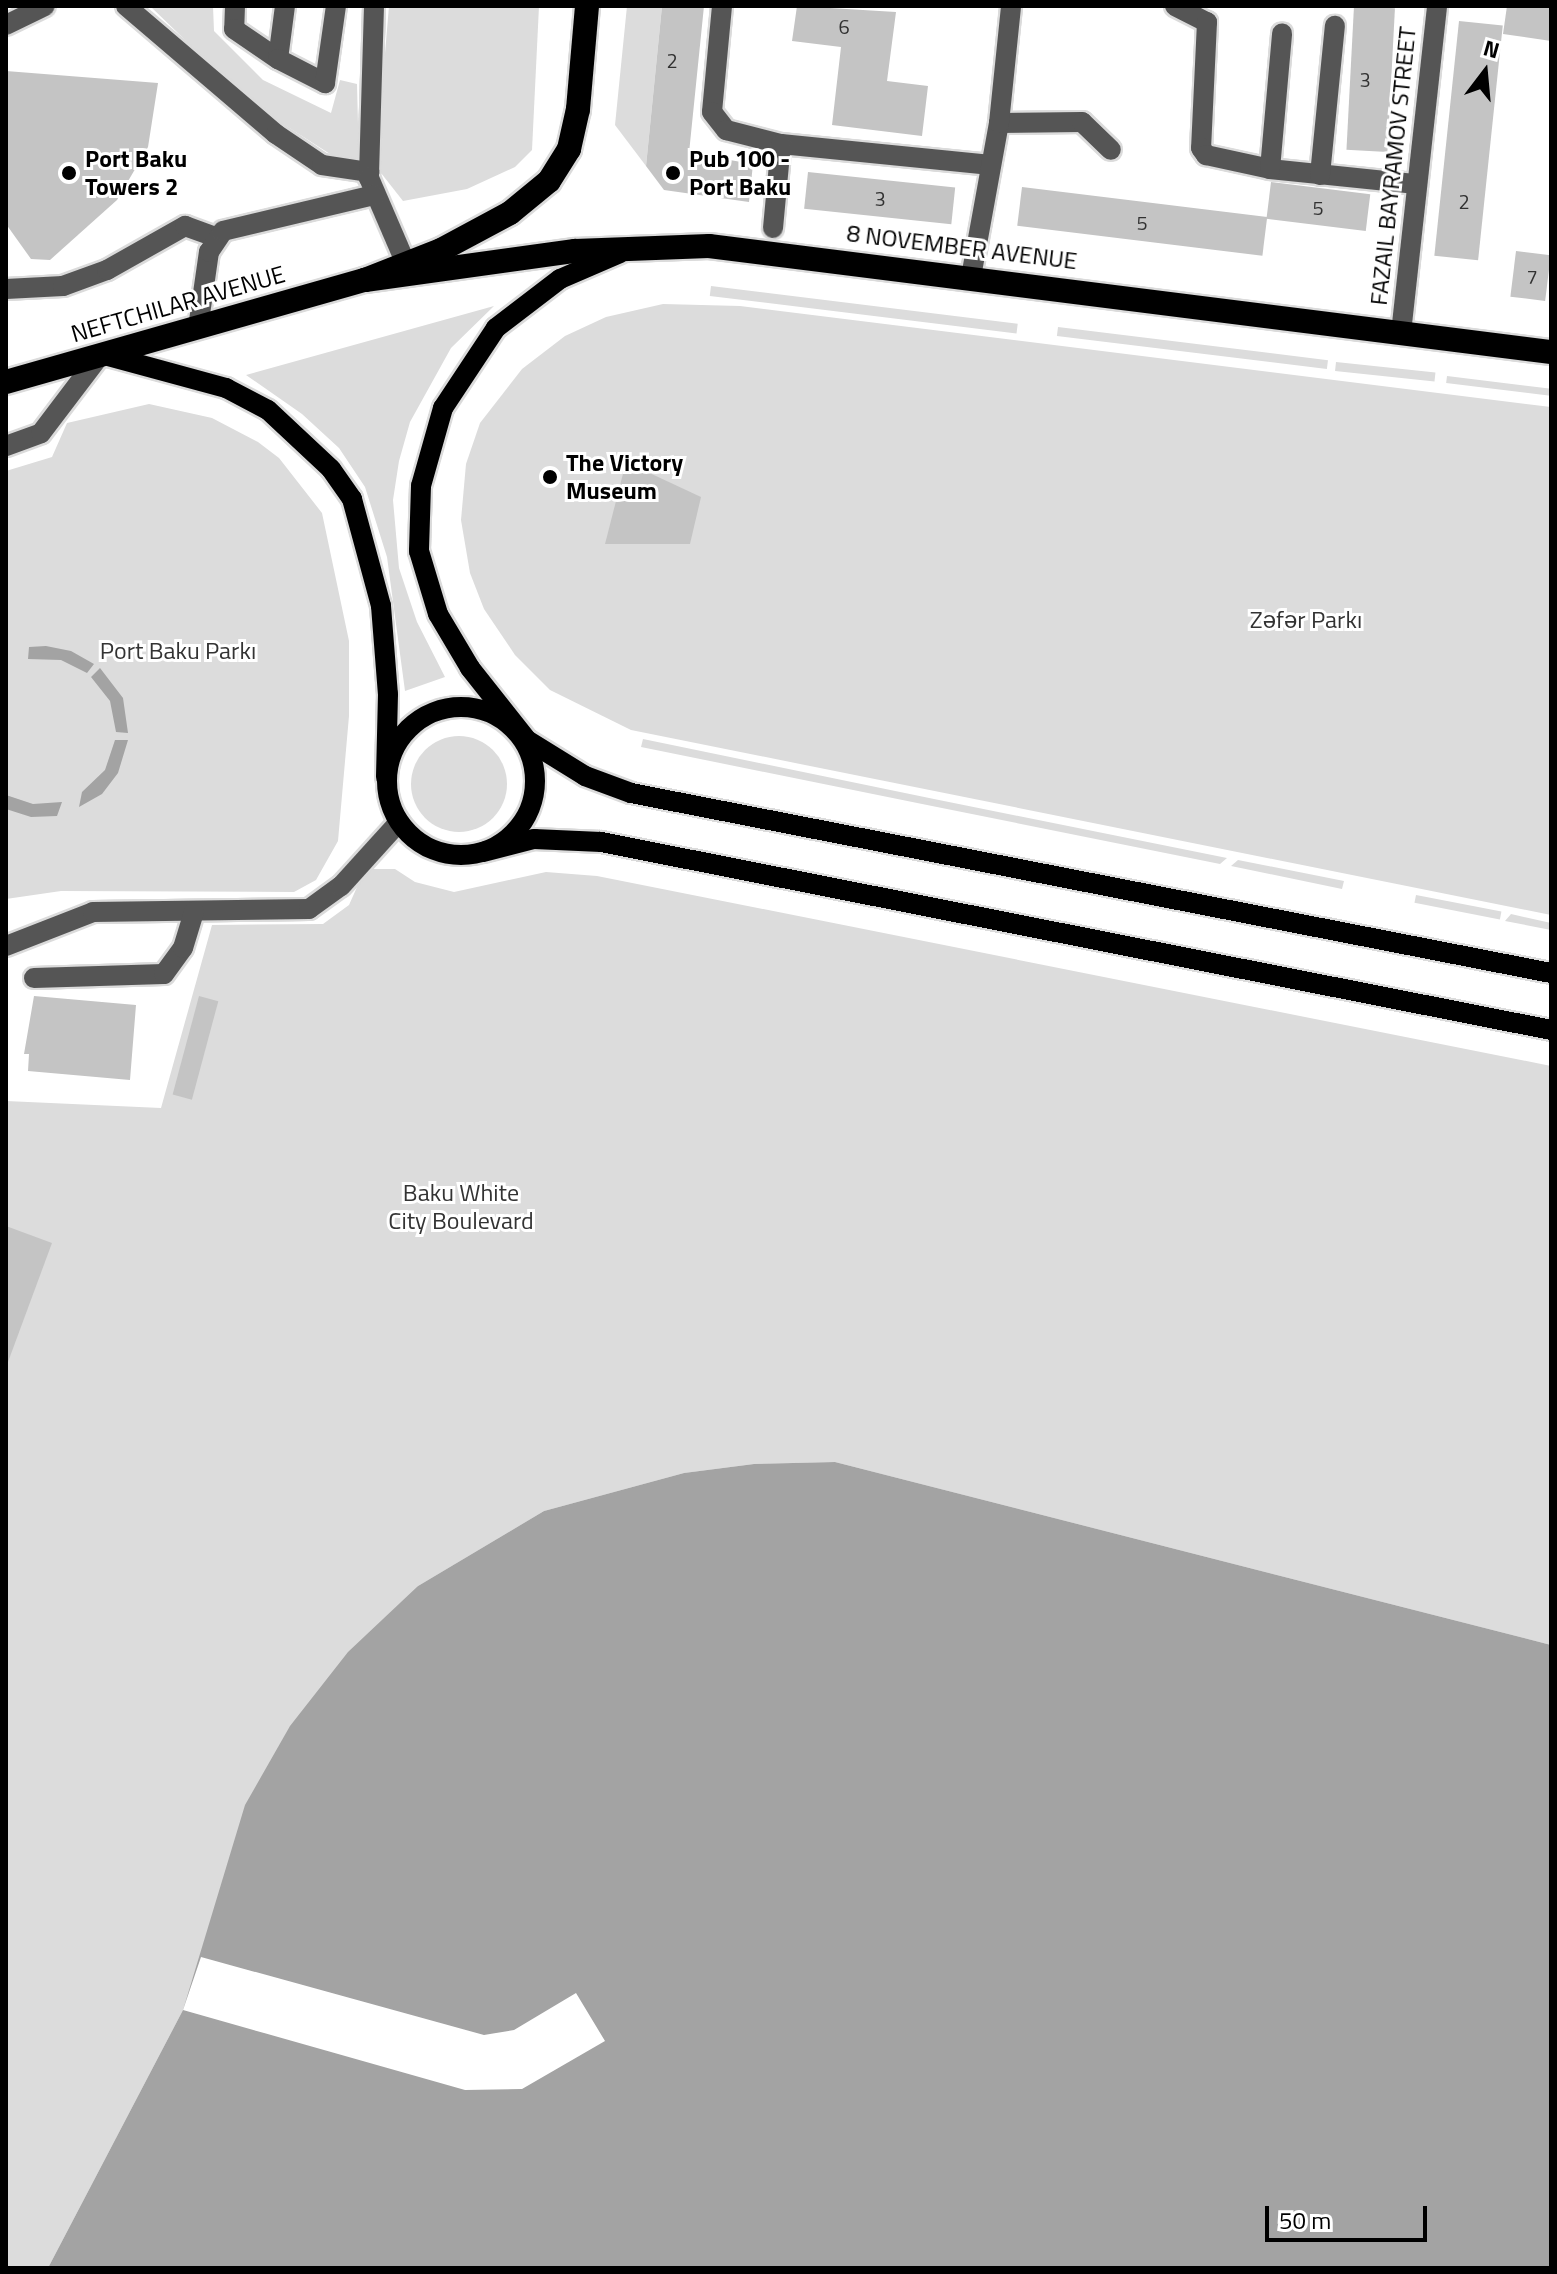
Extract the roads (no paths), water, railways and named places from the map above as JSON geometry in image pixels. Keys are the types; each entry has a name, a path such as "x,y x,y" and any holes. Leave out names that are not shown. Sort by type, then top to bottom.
{"highway":[{"path":"365,280 406,264 510,213 560,168 578,109 587,6"},
{"name":"8 NOVEMBER AVENUE","path":"365,280 526,256 647,246 771,252 1551,352"},
{"name":"NEFTCHILAR AVENUE","path":"17,379 365,280"}],"main road":[{"path":"483,852 505,841 523,823 533,800 532,762 515,729 452,640 426,581 418,522 428,454 460,376 496,328 560,279 592,263 647,246"},
{"path":"101,354 226,388 268,410 331,469 352,499 381,606 388,694 386,777 399,822 436,851 459,856 534,839 601,842 1551,1030"},
{"path":"386,777 397,742 423,716 446,707 471,707 495,714 552,758 631,793 1551,973"}],"street":[{"path":"7,24 45,6"},
{"path":"126,6 276,134 322,165 369,172"},
{"path":"235,6 234,29 278,59 325,83 336,6"},
{"path":"278,59 285,6"},
{"path":"374,6 369,172 374,195 406,264"},
{"path":"722,6 712,112 726,130 781,144 991,165"},
{"path":"971,277 999,123 1011,6"},
{"path":"1177,6 1207,22 1201,148 1212,159 1270,169 1416,184"},
{"name":"FAZAIL BAYRAMOV STREET","path":"1401,333 1437,6"},
{"path":"1320,175 1335,26"},
{"path":"1270,169 1282,34"},
{"path":"999,123 1082,122 1111,150"},
{"path":"773,228 781,144"},
{"path":"6,289 63,286 107,270 185,226 215,237 374,195"},
{"path":"198,328 215,237"},
{"path":"6,446 38,436 101,354"},
{"path":"6,365 17,379"},
{"path":"6,946 93,912 309,909 341,886 399,822"},
{"path":"34,978 164,974 183,948 194,912"}],"place":[{"name":"Port Baku Towers 2","path":"69,173"},
{"name":"Pub 100 - Port Baku","path":"673,173"},
{"name":"The Victory Museum","path":"550,477"}],"park label":[{"name":"Zəfər Parkı","path":"1306,620"},
{"name":"Port Baku Parkı","path":"178,651"},
{"name":"Baku White City Boulevard","path":"461,1207"}]}
